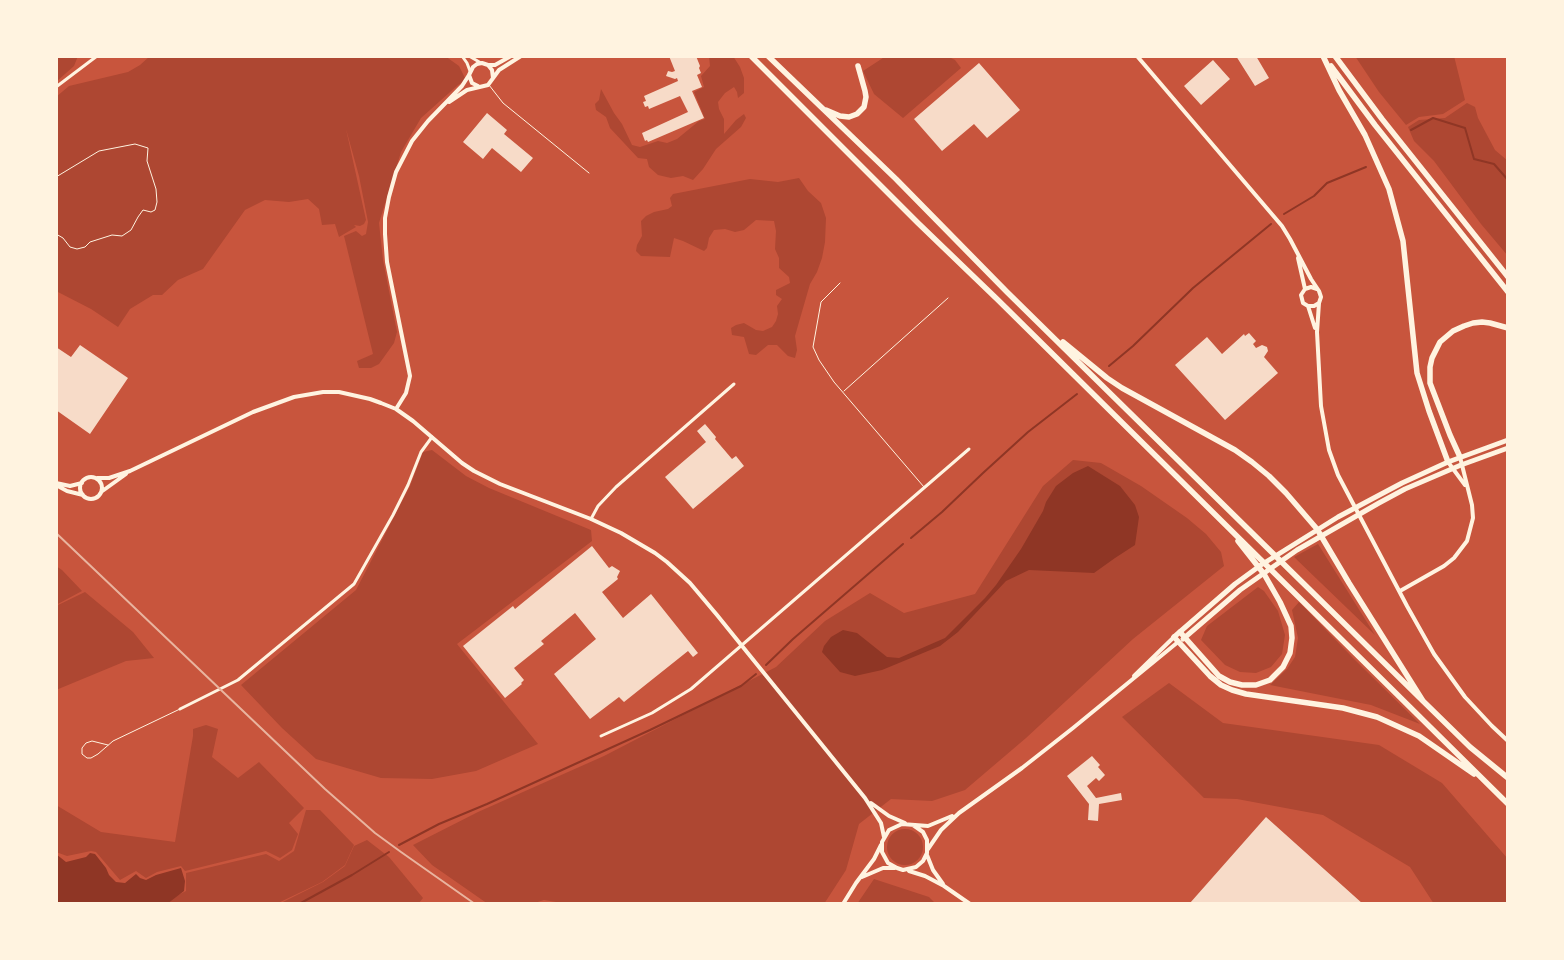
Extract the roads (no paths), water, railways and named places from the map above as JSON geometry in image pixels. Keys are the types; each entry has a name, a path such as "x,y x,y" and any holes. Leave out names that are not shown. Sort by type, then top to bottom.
{"highway":[{"path":"752,56 918,223 947,249 1508,804"},
{"path":"768,56 896,179 1032,316 1470,747 1508,778"},
{"path":"1323,56 1359,105 1508,292"},
{"path":"1323,56 1365,135 1389,189 1403,241 1418,373 1429,411 1448,462"},
{"path":"1335,56 1382,119 1508,277"},
{"path":"820,107 835,115 845,117 853,116 861,111 866,97 858,66"},
{"path":"1032,316 1099,372 1122,388 1213,438 1252,462 1286,493 1318,529 1349,583 1423,701"},
{"path":"1460,457 1430,383 1432,358 1440,342 1453,331 1464,326 1482,322 1508,328"},
{"path":"1182,635 1219,676 1230,682 1242,685 1256,685 1270,680 1280,671 1290,653 1291,626 1280,602 1259,567 1216,515"},
{"path":"1176,640 1221,685 1246,694 1344,708 1377,717 1419,736 1488,784"}],"main road":[{"path":"1182,635 1235,584 1293,544 1338,517 1376,496 1448,462 1508,440"},
{"path":"1176,640 1240,590 1297,550 1321,536 1405,489 1461,465 1508,448"}],"street":[{"path":"56,87 96,56"},
{"path":"462,56 466,60 472,82 478,87"},
{"path":"469,56 488,65 495,65 511,56"},
{"path":"443,106 467,90 488,85 505,66 521,56"},
{"path":"1136,56 1282,226 1317,289 1321,297 1317,332 1321,406 1329,450 1342,483 1426,640 1452,679 1479,712 1508,741"},
{"path":"396,409 406,393 410,376 388,262 385,234 385,218 396,172 405,152 421,129 464,84 477,64 482,63"},
{"path":"488,65 492,70 493,78"},
{"path":"1296,251 1306,288"},
{"path":"1317,289 1306,288 1303,291 1302,299 1303,303 1308,306 1314,306 1319,303"},
{"path":"1308,306 1317,332"},
{"path":"591,519 598,506 616,487 734,384"},
{"path":"56,484 70,486 82,483 88,477 109,478 130,471 253,412 294,397 323,392 338,392 370,399 396,409 413,420 462,463 479,474 591,519 632,538 667,562 698,592 865,798 880,823 884,836 882,852 885,859 897,868 917,873 944,886 970,904"},
{"path":"180,709 238,680 354,584 408,484 420,452 432,437"},
{"path":"601,736 652,713 691,688 969,449"},
{"path":"1400,591 1444,566 1462,550 1467,541 1473,518 1472,505 1460,457"},
{"path":"1448,462 1467,486"},
{"path":"56,484 66,491 83,495 87,498 93,498 130,471"},
{"path":"97,478 102,485 101,492"},
{"path":"82,483 81,490 83,495"},
{"path":"903,870 911,869 920,864 941,830 958,813 1028,763 1124,687 1176,640"},
{"path":"865,798 889,816 908,824"},
{"path":"884,836 893,827 902,824 933,825 958,813"},
{"path":"913,825 923,832 927,840 929,863 944,886"},
{"path":"843,904 882,845"},
{"path":"860,878 883,868 897,868"}],"lane":[{"path":"488,85 504,103 589,173"},
{"path":"840,283 820,302 813,347 819,360 834,382 924,488"},
{"path":"843,392 948,298"},
{"path":"108,745 92,742 86,743 82,748 82,754 86,758 91,758 114,741 180,709"}],"waterway":[{"path":"1411,130 1433,118 1465,128 1474,159 1494,164 1508,180"},
{"path":"1284,214 1314,196 1327,183 1366,167"},
{"path":"1109,366 1133,346 1193,288 1271,224"},
{"path":"911,538 942,512 1028,432 1077,394"},
{"path":"766,665 793,639 903,544"},
{"path":"399,845 439,824 650,730 741,686 756,674"},
{"path":"299,904 389,852"}],"railway":[{"path":"56,533 325,789 375,833 475,904"}]}
